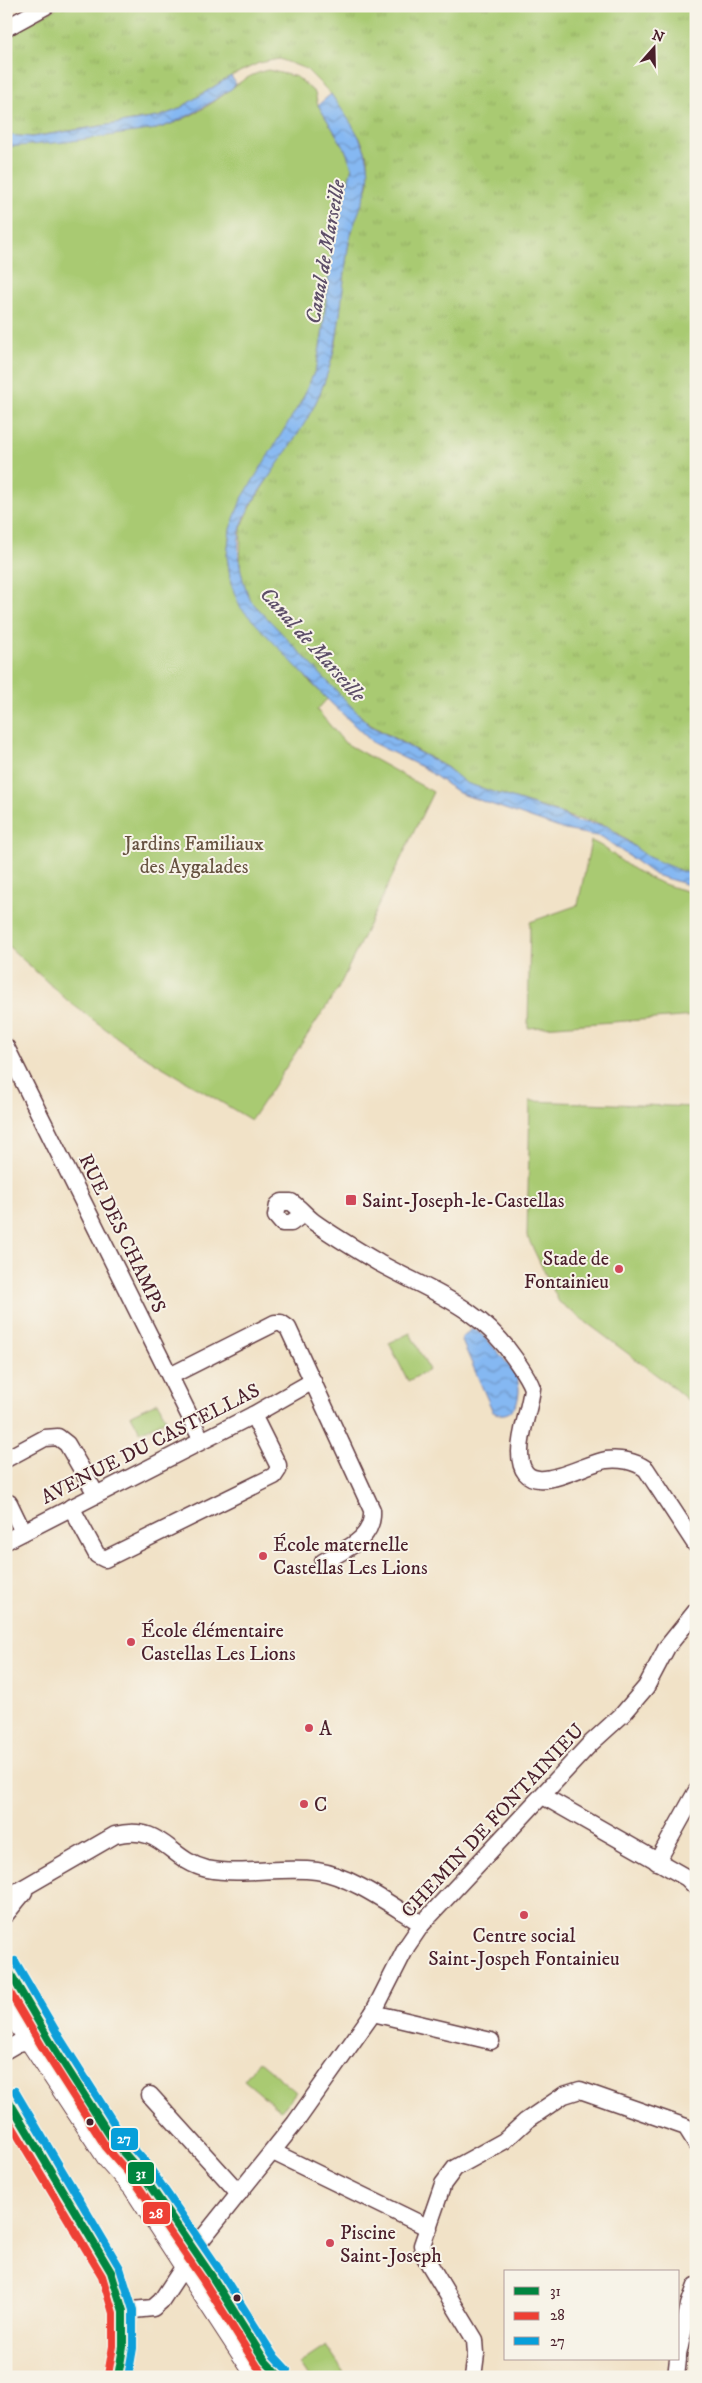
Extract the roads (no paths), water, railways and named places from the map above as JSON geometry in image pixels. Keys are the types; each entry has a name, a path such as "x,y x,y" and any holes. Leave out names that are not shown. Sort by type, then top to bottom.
{"main road":[{"path":"6,1966 52,2045 114,2142 139,2170 257,2377"},
{"path":"6,2005 108,2159 133,2187 280,2377"}],"street":[{"path":"6,28 46,6"},
{"name":"RUE DES CHAMPS","path":"6,1046 202,1439"},
{"path":"303,1214 380,1263 454,1302 482,1321 503,1342 529,1380 532,1388 520,1451 521,1465 528,1475 536,1480 548,1480 608,1460 639,1464 646,1469 694,1539"},
{"path":"170,1376 278,1322 288,1328 372,1510 369,1530 361,1539 323,1562"},
{"name":"AVENUE DU CASTELLAS","path":"6,1541 202,1439 253,1415 314,1381"},
{"path":"71,1507 97,1555 105,1559 274,1476 278,1470 278,1465 253,1415"},
{"path":"6,1458 45,1438 58,1437 67,1444 96,1494"},
{"path":"9,1503 23,1532"},
{"name":"CHEMIN DE FONTAINIEU","path":"123,2311 153,2308 161,2301 189,2258 239,2193 274,2152 373,2013 407,1946 422,1924 590,1744 629,1707 646,1687 667,1647 696,1611"},
{"path":"658,1862 696,1792"},
{"path":"543,1796 687,1878 696,1887"},
{"path":"6,1898 30,1886 115,1835 130,1831 144,1832 206,1868 318,1871 348,1881 422,1924"},
{"path":"6,1889 30,1886"},
{"path":"6,1914 30,1886"},
{"path":"373,2013 492,2041"},
{"path":"6,2050 18,2043 30,2041"},
{"path":"473,2377 476,2354 475,2340 425,2257 422,2246 443,2184 454,2168 504,2141 526,2121 564,2095 580,2090 686,2127 696,2143"},
{"path":"150,2095 239,2193"},
{"path":"6,2096 100,2252 117,2287 123,2311 123,2347 118,2377"},
{"path":"274,2152 429,2228"},
{"path":"680,2346 689,2305 696,2286"},
{"path":"676,2377 678,2360"}],"water":[{"path":"231,76 236,84 231,89 204,107 166,126 65,142 6,147 6,135 32,137 158,117 177,110"},
{"path":"331,94 353,126 364,149 369,174 367,187 349,240 340,316 334,350 324,383 307,420 253,501 241,527 239,555 247,593 251,601 369,725 446,767 466,783 564,815 575,821 607,826 648,857 681,871 696,875 696,887 655,875 602,837 565,830 459,793 424,768 373,743 327,699 240,607 231,584 227,556 230,529 241,500 302,400 316,368 322,337 333,241 352,167 345,149 318,105"},
{"path":"473,1328 502,1357 518,1381 519,1389 516,1404 508,1413 493,1412 462,1341 462,1337"}],"place":[{"name":"Saint-Joseph-le-Castellas","path":"351,1200"},
{"name":"Stade de Fontainieu","path":"619,1269"},
{"name":"École maternelle Castellas Les Lions","path":"263,1556"},
{"name":"École élémentaire Castellas Les Lions","path":"131,1642"},
{"name":"A","path":"309,1728"},
{"name":"C","path":"304,1804"},
{"name":"Centre social Saint-Jospeh Fontainieu","path":"524,1915"},
{"name":"Piscine Saint-Joseph","path":"330,2243"}],"water label":[{"name":"Canal de Marseille","path":"325,252"},
{"name":"Canal de Marseille","path":"313,644"}],"park label":[{"name":"Jardins Familiaux des Aygalades","path":"194,854"}]}
